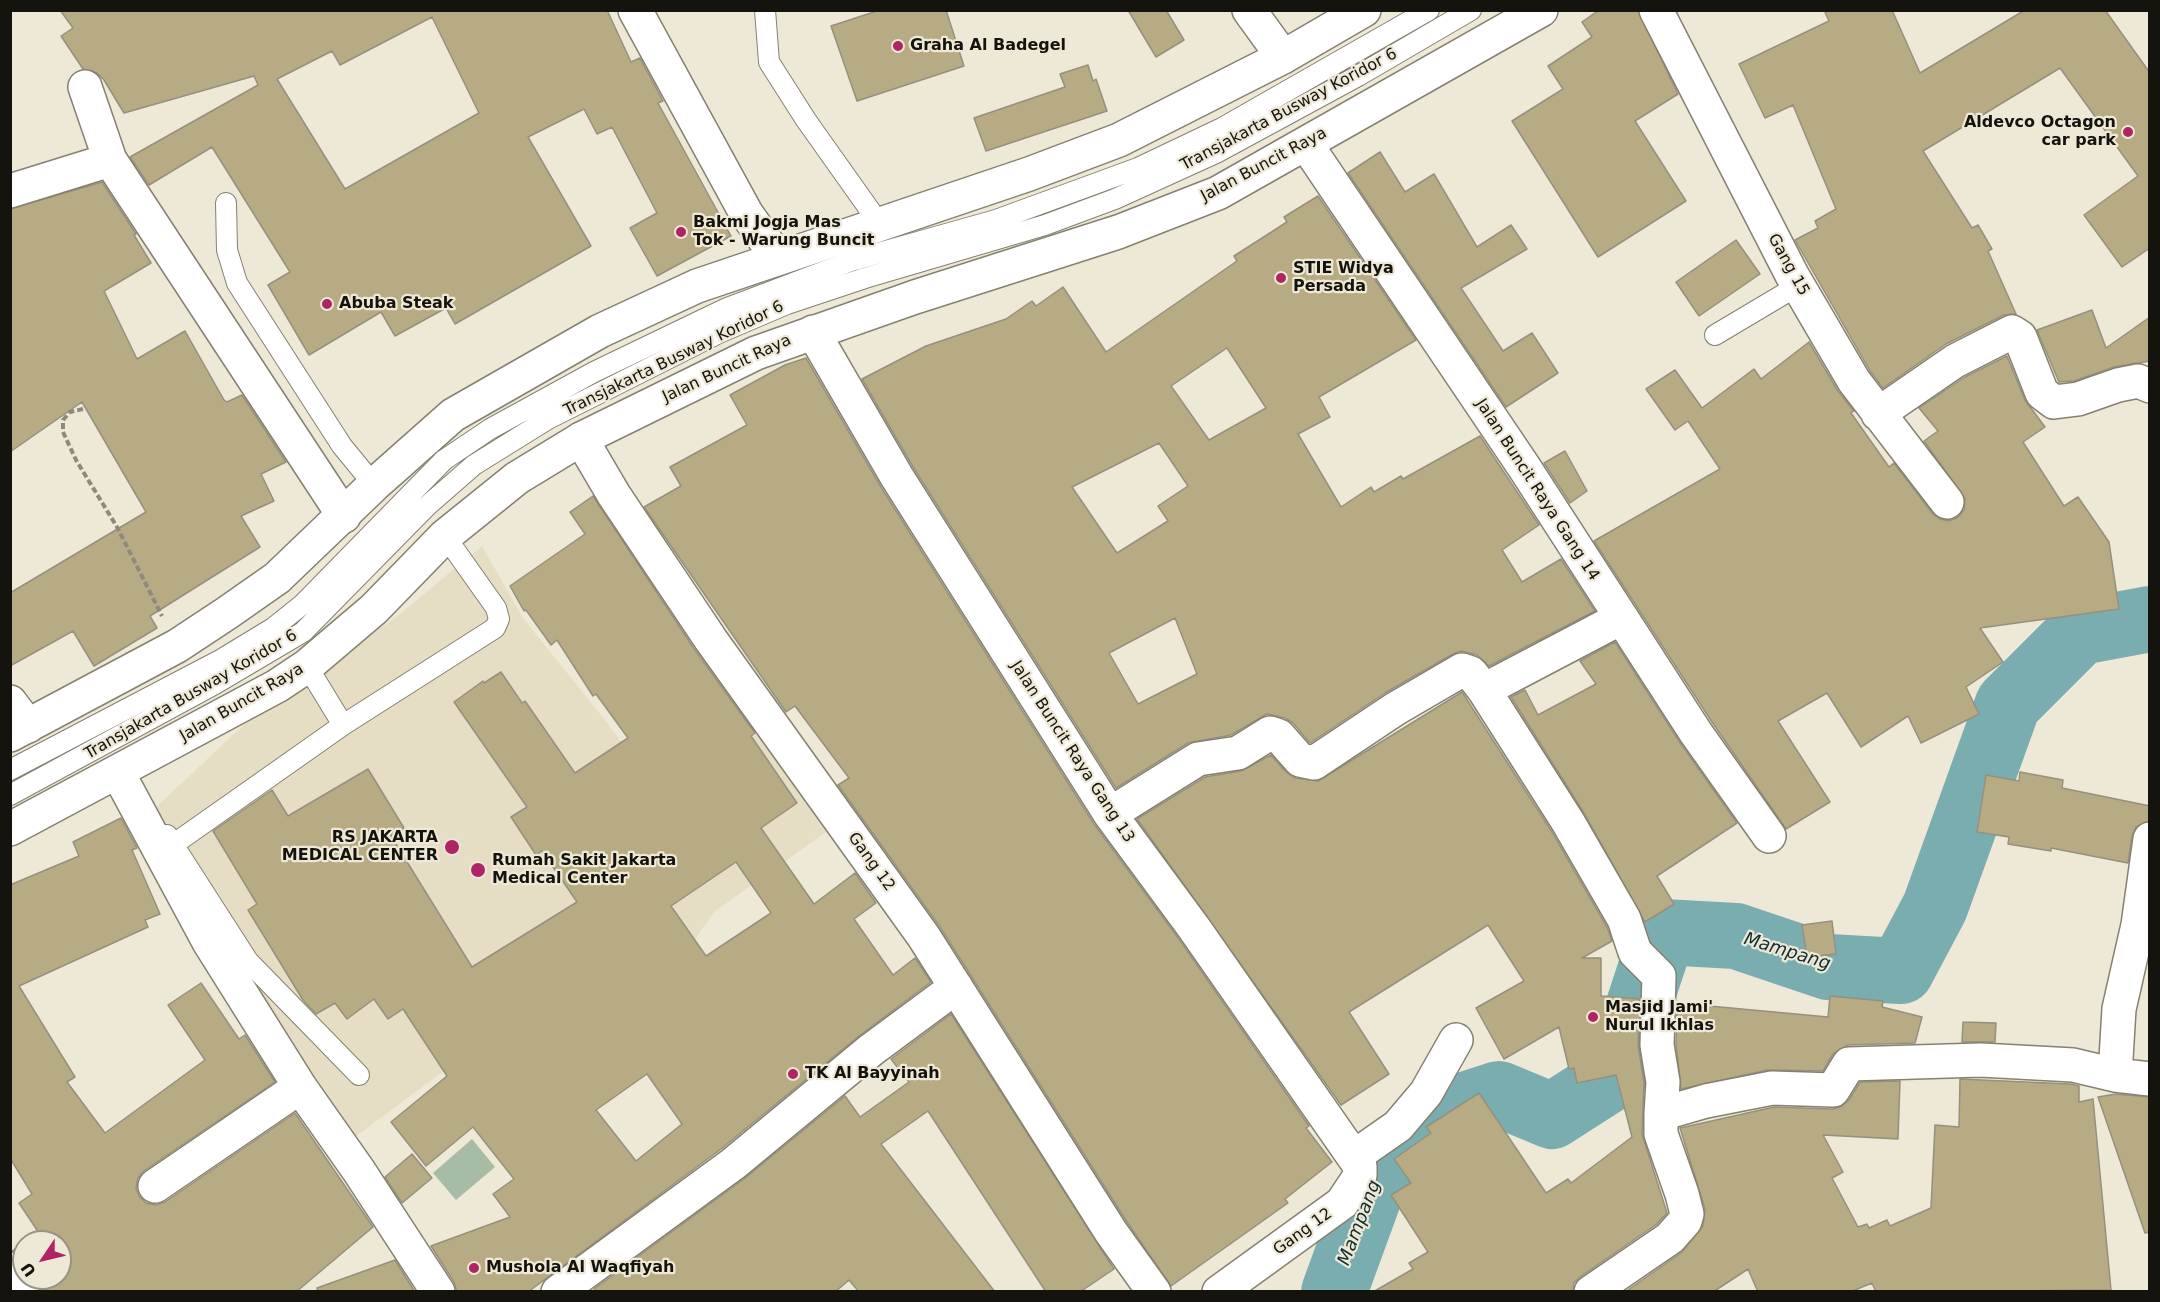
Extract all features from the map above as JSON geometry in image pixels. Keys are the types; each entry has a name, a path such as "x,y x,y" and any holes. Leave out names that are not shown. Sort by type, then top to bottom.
{"street":[{"path":"635,10 746,213 777,257"},
{"path":"1249,10 1283,57"},
{"path":"16,721 177,646 277,578 374,485 453,415 600,332 697,286 777,257 1029,174 1119,140 1283,57 1364,10"},
{"name":"Jalan Buncit Raya","path":"10,830 277,686 307,666 374,609 445,536 517,478 581,439 756,352 1118,232 1218,192 1541,10"},
{"name":"Gang 15","path":"1656,10 1799,285 1854,381 1947,502"},
{"path":"85,87 111,160 344,516"},
{"name":"Jalan Buncit Raya Gang 14","path":"1306,144 1524,467 1696,733 1769,837"},
{"path":"10,191 111,160"},
{"name":"Jalan Buncit Raya Gang 13","path":"813,332 903,487 1110,814 1355,1156"},
{"path":"1878,414 1955,361 2012,332 2022,340 2042,393 2054,402 2078,399 2118,385 2138,381 2150,386"},
{"name":"Gang 12","path":"581,439 614,495 711,640 924,937 1111,1232 1154,1292"},
{"path":"1484,690 1621,618"},
{"path":"1110,814 1198,759 1238,753 1270,733 1279,736 1300,760 1314,763 1395,709 1462,670 1472,673 1569,822 1647,964 1663,1082 1661,1134 1687,1214 1685,1221 1670,1238 1591,1292"},
{"path":"123,770 209,942 300,1087 359,1171 438,1292"},
{"path":"2115,1075 2119,1009 2138,925 2150,839"},
{"path":"558,1292 733,1164 871,1050 957,987"},
{"path":"1355,1156 1398,1126 1426,1093 1456,1040"},
{"path":"1661,1114 1706,1101 1772,1088 1833,1090 1849,1064 1981,1060 2073,1065 2115,1075 2150,1079"},
{"path":"155,1186 300,1087"},
{"name":"Gang 12","path":"1219,1292 1342,1203 1360,1176 1360,1166 1355,1156"},
{"path":"10,1269 27,1292"}],"lane":[{"path":"765,10 770,62 806,120 879,223"},
{"name":"Transjakarta Busway Koridor 6","path":"10,770 222,659 273,628 303,604 444,460 490,429 594,372 727,308 854,260 996,220 1138,168 1222,128 1429,10"},
{"name":"Transjakarta Busway Koridor 6","path":"10,795 215,684 303,632 427,506 474,465 548,419 719,333 787,304 865,278 1045,225 1125,194 1216,153 1358,76 1471,10"},
{"path":"226,203 226,250 237,282 342,446 374,485"},
{"path":"1715,335 1799,285"},
{"path":"174,844 343,725 477,641 498,624 496,608 445,536"},
{"path":"307,666 343,725"},
{"path":"123,770 174,844 248,961 359,1075"}],"path":[{"path":"83,409 70,412 63,420 63,432 76,460 117,527 177,646"}],"shaded area":[{"name":"Rumah Sakit Jakarta Medical Center","path":"482,546 523,618 605,720 656,789 754,719 832,828 714,912 682,958 515,1018 351,1140 219,944 153,810 251,718 395,618"}],"green space":[{"path":"472,1139 495,1167 456,1200 433,1173"}],"building":[{"path":"60,10 607,10 631,62 640,58 663,101 658,103 731,236 657,276 630,228 657,213 612,127 597,134 584,109 528,137 591,246 455,324 446,308 395,336 381,312 309,355 268,285 290,272 212,147 149,185 130,157 258,85 254,76 124,113 104,80 97,73 83,69 61,36 73,28","holes":["432,17 479,113 345,189 277,79 332,51 340,65"]},
{"name":"Graha Al Badegel","path":"880,10 946,10 964,66 857,101 831,26"},
{"path":"1128,10 1166,10 1184,40 1156,57"},
{"path":"1599,10 1638,10 1678,94 1635,121 1686,201 1598,257 1512,121 1563,89 1548,66 1592,37 1582,22"},
{"path":"1824,10 1892,10 1920,73 2025,10 2105,10 2150,73 2150,248 2122,267 2084,215 2138,176 2060,68 1923,151 1972,228 1978,225 1992,249 1988,251 2016,314 2004,315 1946,344 1883,388 1870,371 1795,240 1818,228 1815,221 1836,209 1793,105 1765,118 1739,64 1829,21"},
{"path":"1088,65 1093,81 1096,79 1107,111 986,151 974,118 1065,87 1060,74"},
{"path":"1380,152 1405,192 1434,174 1477,247 1511,225 1527,249 1461,288 1503,351 1532,333 1558,373 1506,407 1348,173"},
{"path":"102,182 136,234 134,235 151,263 104,291 137,359 185,331 224,400 227,402 242,395 286,462 261,474 274,501 241,516 260,547 150,616 157,628 94,666 73,631 10,666 10,593 146,512 82,402 10,452 10,209"},
{"path":"1318,196 1416,340 1319,397 1330,417 1298,434 1341,507 1371,487 1374,492 1401,476 1403,479 1480,436 1539,525 1502,550 1522,582 1561,559 1595,611 1489,666 1477,655 1461,651 1453,654 1385,693 1310,743 1293,723 1285,718 1267,714 1231,735 1188,743 1116,788 913,467 862,379 926,346 1006,319 1032,301 1036,306 1063,287 1106,352 1237,261 1234,256 1287,222 1284,217","holes":["1227,348 1266,408 1209,440 1171,386","1159,443 1188,486 1158,506 1168,521 1117,553 1072,487","1175,618 1197,674 1138,704 1109,653"]},
{"path":"1736,240 1760,274 1699,316 1676,282"},
{"path":"2092,310 2106,348 2150,317 2150,361 2114,367 2074,381 2059,382 2037,330"},
{"path":"1809,342 1838,391 1854,411 1851,413 1889,467 1894,463 1933,514 1949,521 1958,517 1964,510 1965,499 1924,441 1938,431 1919,408 1965,377 2007,356 2025,400 2045,427 2023,442 2064,506 2078,497 2109,542 2119,609 1980,628 2003,662 1966,687 1979,714 1921,743 1908,716 1861,747 1827,693 1778,721 1830,802 1786,829 1712,722 1594,541 1720,469 1688,421 1675,430 1646,389 1675,370 1702,408 1754,369 1761,379"},
{"path":"806,358 881,487 1094,824 1179,939 1309,1126 1306,1128 1332,1162 1285,1199 1288,1203 1171,1286 1127,1222 940,927 838,785 849,778 795,706 786,712 644,507 681,486 670,467 747,425 730,395 785,365"},
{"path":"1565,451 1587,491 1570,503 1544,463"},
{"path":"593,496 695,650 755,733 751,736 797,803 761,828 814,904 855,873 876,903 854,919 893,975 915,958 931,982 859,1036 721,1149 528,1292 457,1292 454,1282 431,1246 510,1217 493,1194 514,1179 473,1127 426,1166 391,1122 447,1076 403,1009 388,1019 374,999 347,1019 335,1003 316,1014 303,1000 248,910 257,904 213,831 272,790 288,816 368,769 404,828 391,836 472,967 577,902 542,851 536,855 511,817 527,807 454,702 483,681 484,683 501,672 522,703 525,701 575,773 628,738 596,694 593,696 557,640 551,645 526,610 524,611 510,586 585,534 570,512","holes":["736,862 771,913 706,956 671,906","647,1074 682,1124 636,1161 596,1110"]},
{"path":"1615,642 1681,744 1737,823 1657,876 1674,904 1645,922 1584,813 1511,697 1525,690 1538,715 1596,684 1580,661"},
{"path":"1462,692 1552,832 1607,927 1612,941 1582,958 1601,958 1601,996 1640,999 1638,1045 1644,1083 1642,1134 1667,1213 1657,1224 1580,1277 1574,1283 1573,1292 1373,1292 1413,1269 1409,1263 1428,1252 1391,1195 1411,1183 1394,1159 1431,1133 1426,1127 1479,1093 1546,1193 1568,1179 1571,1183 1632,1137 1616,1075 1577,1083 1574,1068 1569,1069 1559,1027 1504,1059 1476,1008 1524,981 1488,925 1349,1012 1389,1074 1341,1105 1137,819 1205,777 1241,771 1271,755 1286,772 1295,778 1318,781"},
{"path":"2020,772 2063,780 2062,788 2150,806 2149,821 2136,827 2132,836 2128,863 2051,848 2051,851 2008,844 2009,837 1977,832 1986,775 2019,781"},
{"path":"121,818 137,848 132,850 160,914 145,920 148,927 19,986 75,1077 67,1082 105,1133 205,1060 168,1005 201,983 239,1039 245,1035 275,1082 144,1171 138,1178 136,1188 139,1196 146,1203 156,1205 165,1202 295,1113 373,1227 296,1292 45,1292 44,1290 72,1290 72,1230 37,1230 19,1203 32,1194 10,1158 10,885 79,856 73,842"},
{"path":"1832,921 1836,954 1807,957 1802,925"},
{"path":"1830,996 1883,1001 1882,1007 1922,1017 1915,1043 1848,1045 1833,1054 1823,1071 1768,1070 1681,1089 1676,1044 1677,1003 1828,1017"},
{"path":"951,1014 1114,1269 1080,1292 1046,1292 928,1111 881,1144 995,1292 859,1292 849,1280 835,1292 596,1292 594,1289 745,1178 845,1096 860,1117 909,1082 891,1059"},
{"path":"1963,1022 1996,1023 1995,1042 1962,1042"},
{"path":"1960,1079 2070,1084 2079,1086 2079,1102 2093,1099 2111,1290 1876,1292 1872,1283 1850,1292 1758,1292 1748,1269 1713,1292 1625,1292 1681,1253 1703,1226 1705,1209 1680,1128 1774,1107 1833,1109 1849,1100 1860,1082 1900,1081 1898,1139 1823,1135 1843,1172 1832,1178 1858,1227 1867,1224 1869,1228 1887,1220 1890,1226 1931,1208 1935,1125 1959,1127"},
{"path":"2116,1094 2150,1097 2150,1232 2145,1233 2098,1097"},
{"path":"412,1154 432,1178 402,1203 385,1177"},
{"path":"395,1260 415,1292 318,1292 317,1288"}],"waterway":[{"name":"Mampang","path":"1334,1292 1376,1177 1434,1115 1499,1094 1552,1116 1616,1075 1663,932 1736,936 1828,967 1901,971 1935,907 2008,704 2080,632 2150,619"}],"place":[{"name":"Graha Al Badegel","path":"898,46"},
{"name":"Aldevco Octagon car park","path":"2128,132"},
{"name":"Bakmi Jogja Mas Tok - Warung Buncit","path":"681,232"},
{"name":"STIE Widya Persada","path":"1281,278"},
{"name":"Abuba Steak","path":"327,304"},
{"name":"RS JAKARTA MEDICAL CENTER","path":"452,847"},
{"name":"Rumah Sakit Jakarta Medical Center","path":"478,870"},
{"name":"Masjid Jami' Nurul Ikhlas","path":"1593,1017"},
{"name":"TK Al Bayyinah","path":"793,1074"},
{"name":"Mushola Al Waqfiyah","path":"474,1268"}]}
